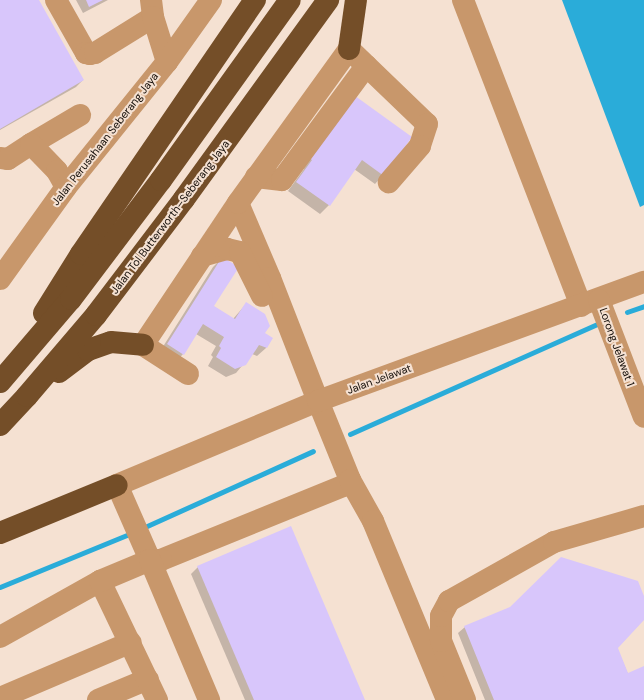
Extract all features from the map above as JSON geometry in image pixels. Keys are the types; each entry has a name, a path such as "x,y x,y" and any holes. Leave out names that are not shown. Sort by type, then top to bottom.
{"highway":[{"path":"2,380 81,254 255,0"},
{"path":"2,380 75,293 161,180 290,0"},
{"name":"Jalan Tol Butterworth–Seberang Jaya","path":"0,425 27,396 96,315 180,205 328,0"},
{"path":"349,49 356,0"},
{"path":"27,396 88,350 111,342 143,345"},
{"path":"0,533 117,485"}],"street":[{"path":"56,0 86,53 90,54 95,53 152,8 167,62"},
{"name":"Jalan Perusahaan Seberang Jaya","path":"1,271 66,187 167,62 212,0"},
{"name":"Lorong Jelawat 1","path":"463,0 590,303 637,382 644,417"},
{"path":"188,374 143,345 256,177 349,49 427,124 420,146 389,182"},
{"path":"256,177 282,180 366,66"},
{"path":"0,158 8,159 80,115"},
{"path":"31,144 57,171 66,187"},
{"path":"238,203 270,278 313,403"},
{"path":"202,256 227,249 240,252 258,286 290,366 313,403 350,480 373,521 447,700"},
{"name":"Jalan Jelawat","path":"117,485 313,403 644,282"},
{"path":"0,637 100,581 150,560 161,560 343,486 350,480"},
{"path":"117,485 209,700"},
{"path":"465,700 441,641 441,616 449,601 554,542 644,516"},
{"path":"100,581 157,700"},
{"path":"0,698 130,642"},
{"path":"98,700 148,679"}],"water":[{"path":"562,0 644,0 644,205 640,207"}],"building":[{"path":"0,0 39,0 84,80 0,129"},
{"path":"86,0 103,0 89,7"},
{"path":"351,93 412,137 384,176 362,160 330,206 296,182 312,160 306,156"},
{"path":"222,257 239,267 214,306 235,319 246,302 265,314 270,326 265,333 273,338 267,348 259,345 246,365 235,369 216,357 221,348 219,346 224,337 203,324 184,355 167,344"},
{"path":"291,526 365,700 254,700 197,566"},
{"path":"561,557 638,581 644,596 644,620 618,648 628,673 644,666 644,700 494,700 464,626 510,607"}],"waterway":[{"path":"627,312 644,306"},
{"path":"350,434 597,324"},
{"path":"147,526 313,451"},
{"path":"0,587 127,535"}]}
